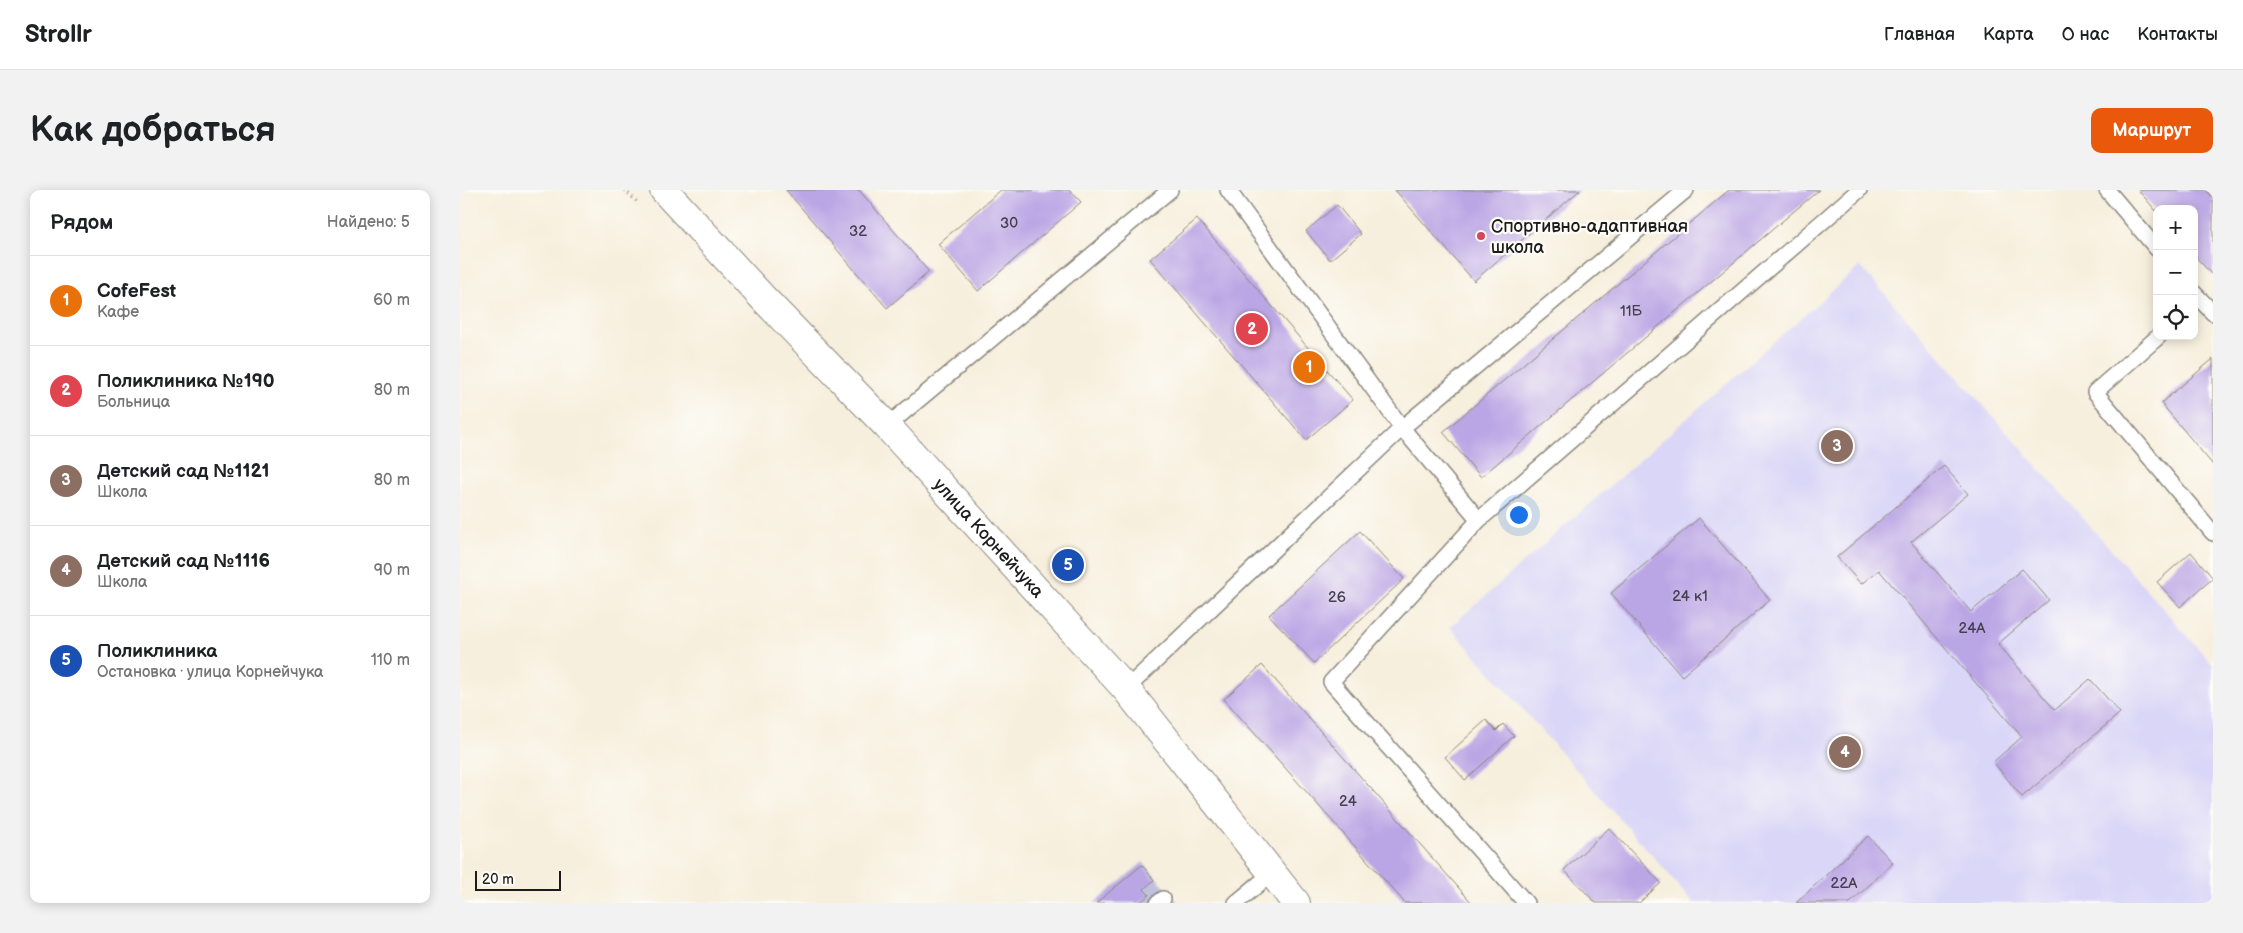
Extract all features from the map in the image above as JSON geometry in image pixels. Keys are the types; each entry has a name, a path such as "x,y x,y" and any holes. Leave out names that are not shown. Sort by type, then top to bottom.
{"street":[{"name":"улица Корнейчука","path":"664,190 763,298 887,426 1126,688 1296,903"}],"lane":[{"path":"887,426 1170,190"},
{"path":"1228,190 1402,428 1478,520"},
{"path":"1126,688 1402,428 1686,190"},
{"path":"1526,903 1331,682 1478,520 1859,190"},
{"path":"2107,190 2153,244"},
{"path":"2198,302 2213,313"},
{"path":"2155,340 2095,392 2213,534"},
{"path":"1236,903 1272,873"}],"path":[{"path":"625,190 643,208"}],"shaded area":[{"path":"1860,266 2213,665 2213,903 1694,903 1450,627"},
{"path":"1143,862 1179,903 1094,903"}],"building":[{"path":"786,190 859,190 929,272 887,308"},
{"path":"1001,190 1070,190 1081,202 978,291 938,244"},
{"name":"Спортивно-адаптивная школа","path":"1395,190 1580,190 1474,281"},
{"path":"1729,190 1819,190 1481,477 1443,432"},
{"path":"2138,190 2206,190 2213,198 2213,276 2198,259 2198,205 2153,205 2153,207"},
{"path":"1337,205 1361,234 1330,260 1306,231"},
{"path":"1197,219 1353,400 1306,440 1150,259"},
{"path":"2213,359 2213,465 2161,403"},
{"path":"1944,466 1968,494 1911,542 1971,612 2022,569 2049,600 1998,644 2055,710 2090,679 2120,713 2022,797 1993,762 2022,737 1879,570 1861,584 1837,557"},
{"path":"1699,518 1770,600 1682,676 1611,593"},
{"path":"1360,531 1404,579 1314,663 1269,615"},
{"path":"2191,552 2213,578 2180,607 2157,582"},
{"path":"1262,665 1472,903 1405,903 1224,699"},
{"path":"1486,720 1496,731 1503,724 1514,736 1465,780 1445,757"},
{"path":"1609,828 1661,883 1639,903 1596,903 1564,870"},
{"path":"1868,836 1893,863 1850,903 1796,903"},
{"path":"1142,865 1154,880 1144,889 1149,895 1139,903 1096,903"}],"place":[{"name":"Спортивно-адаптивная школа","path":"1481,236"},
{"name":"Поликлиника №190","path":"1252,329"},
{"name":"CofeFest","path":"1309,367"},
{"name":"Детский сад №1121","path":"1837,446"},
{"name":"Поликлиника","path":"1068,565"},
{"name":"Детский сад №1116","path":"1845,752"}]}
